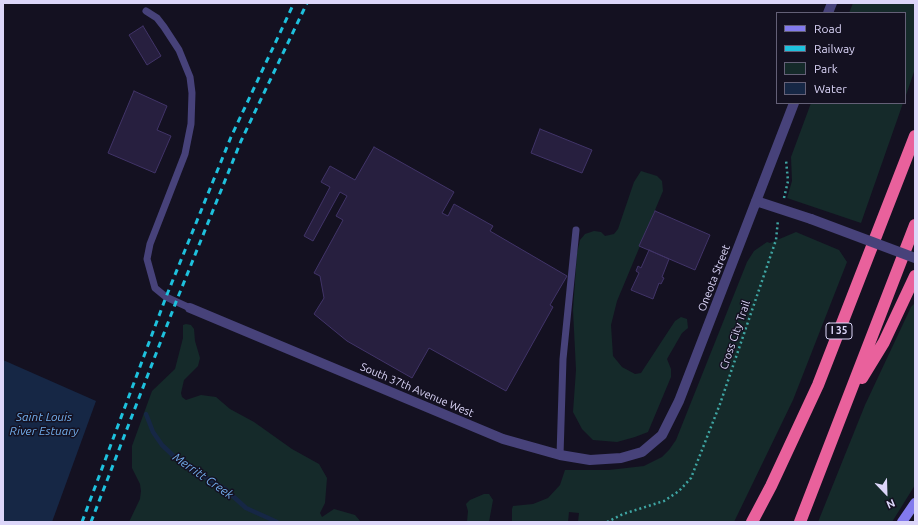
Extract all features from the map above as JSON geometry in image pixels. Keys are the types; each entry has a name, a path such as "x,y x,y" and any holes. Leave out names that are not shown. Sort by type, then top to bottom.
{"highway":[{"name":"I 35","path":"752,522 771,486 818,386 915,136"},
{"path":"800,522 915,225"},
{"path":"847,403 884,342 915,276"}],"street":[{"name":"Oneota Street","path":"642,452 662,435 679,401 794,104"},
{"path":"756,201 780,207 915,258"},
{"name":"South 37th Avenue West","path":"190,308 503,439 560,455 590,460 621,458 642,452"},
{"path":"902,522 915,503"}],"lane":[{"path":"146,12 157,18 179,50 190,77 192,92 191,124 185,154 150,244 147,259 155,288 166,297 190,308"},
{"path":"560,455 564,344 576,230"}],"path":[{"name":"Cross City Trail","path":"607,522 623,514 664,502 679,491 691,478 720,404 776,240 780,207 788,181 785,154"}],"green space":[{"path":"853,3 915,3 915,69 906,95 906,12 849,12"},
{"path":"811,104 903,104 861,223 787,198 792,181 791,157"},
{"path":"641,171 657,176 662,181 663,191 617,301 611,325 613,356 622,367 635,374 641,373 675,321 681,317 687,319 688,328 682,333 667,359 671,369 671,377 648,432 617,442 593,440 582,429 573,412 576,370 573,310 577,253 580,240 585,234 594,231 601,232 605,236 614,234 618,229 634,182"},
{"path":"796,232 839,250 847,262 793,400 734,522 578,522 579,513 569,512 568,522 512,522 513,506 533,504 548,498 560,485 565,470 609,470 644,466 662,457 669,450 676,440 747,262 754,251 767,242 770,243"},
{"path":"915,303 915,485 892,522 818,522 865,405 911,307"},
{"path":"183,325 191,325 194,329 195,341 200,358 198,366 184,380 181,393 182,397 186,400 201,395 216,397 230,409 254,422 292,449 319,464 327,478 325,503 320,513 322,517 334,509 355,515 361,522 129,522 140,499 141,491 140,484 132,468 132,446 152,391 175,369 183,338"},
{"path":"484,494 489,494 493,500 489,522 467,522 468,511 466,504 470,500"}],"water":[{"name":"Saint Louis River Estuary","path":"3,360 96,401 52,522 3,522"}],"building":[{"path":"143,26 161,56 147,65 129,35"},
{"path":"134,91 167,106 157,130 171,136 155,173 108,153"},
{"path":"540,129 592,150 582,173 531,153"},
{"path":"374,147 454,192 442,213 448,216 454,204 493,226 490,231 567,276 550,305 553,307 506,391 429,348 412,378 347,341 314,314 324,298 320,276 314,273 343,220 336,216 347,196 340,192 313,241 304,236 330,187 321,182 330,166 355,180"},
{"path":"655,211 710,235 695,270 639,246"},
{"path":"649,250 669,259 662,277 664,278 661,284 659,283 653,299 631,290 639,273 636,271 638,266 641,268"}],"waterway":[{"name":"Merritt Creek","path":"146,414 153,432 162,445 180,462 225,489 246,508 277,522"}],"railway":[{"path":"82,522 166,297 231,137 294,3"},
{"path":"91,522 176,302 241,141 307,3"}]}
